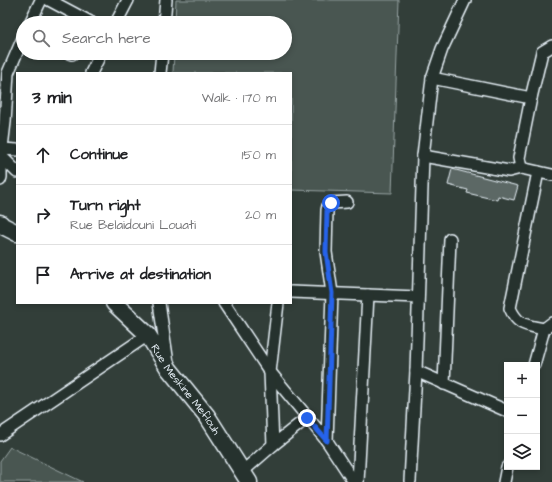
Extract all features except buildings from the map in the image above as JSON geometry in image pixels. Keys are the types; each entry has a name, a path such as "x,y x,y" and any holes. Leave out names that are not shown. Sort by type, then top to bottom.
{"main road":[{"name":"Rue Meskine Meflouh","path":"115,304 148,335 169,369 207,416 246,477"}],"street":[{"path":"33,16 41,0"},
{"path":"48,0 79,16"},
{"path":"120,16 128,0"},
{"path":"165,16 166,0"},
{"path":"411,482 424,156 432,78 442,49 465,0"},
{"path":"521,168 519,158 542,52 552,46"},
{"path":"0,180 1,152 5,122 12,74 16,60"},
{"path":"93,72 98,60"},
{"path":"160,72 161,60"},
{"path":"432,78 531,98"},
{"path":"1,152 16,150"},
{"path":"1,152 16,171"},
{"path":"424,156 509,171 521,168 552,175"},
{"path":"535,362 548,326 522,324 514,316 510,308 538,172"},
{"path":"327,441 332,293 326,252 327,210 331,203 346,202"},
{"path":"444,384 450,239"},
{"path":"292,292 418,297"},
{"path":"358,482 368,295"},
{"path":"159,304 169,369"},
{"path":"225,304 270,372 327,441 354,482"},
{"path":"233,316 234,304"},
{"path":"273,445 270,372 278,304"},
{"path":"0,435 148,335"},
{"path":"416,371 504,410"},
{"path":"246,477 273,445 307,418"},
{"path":"504,482 506,470"}],"shaded area":[{"path":"176,0 399,0 392,193 292,190 292,72 173,72 174,60 292,60 292,16 175,16"},
{"path":"10,447 83,482 0,482 0,461"}],"route":[{"path":"307,418 327,441 332,293 326,252 327,210 331,203"}]}
